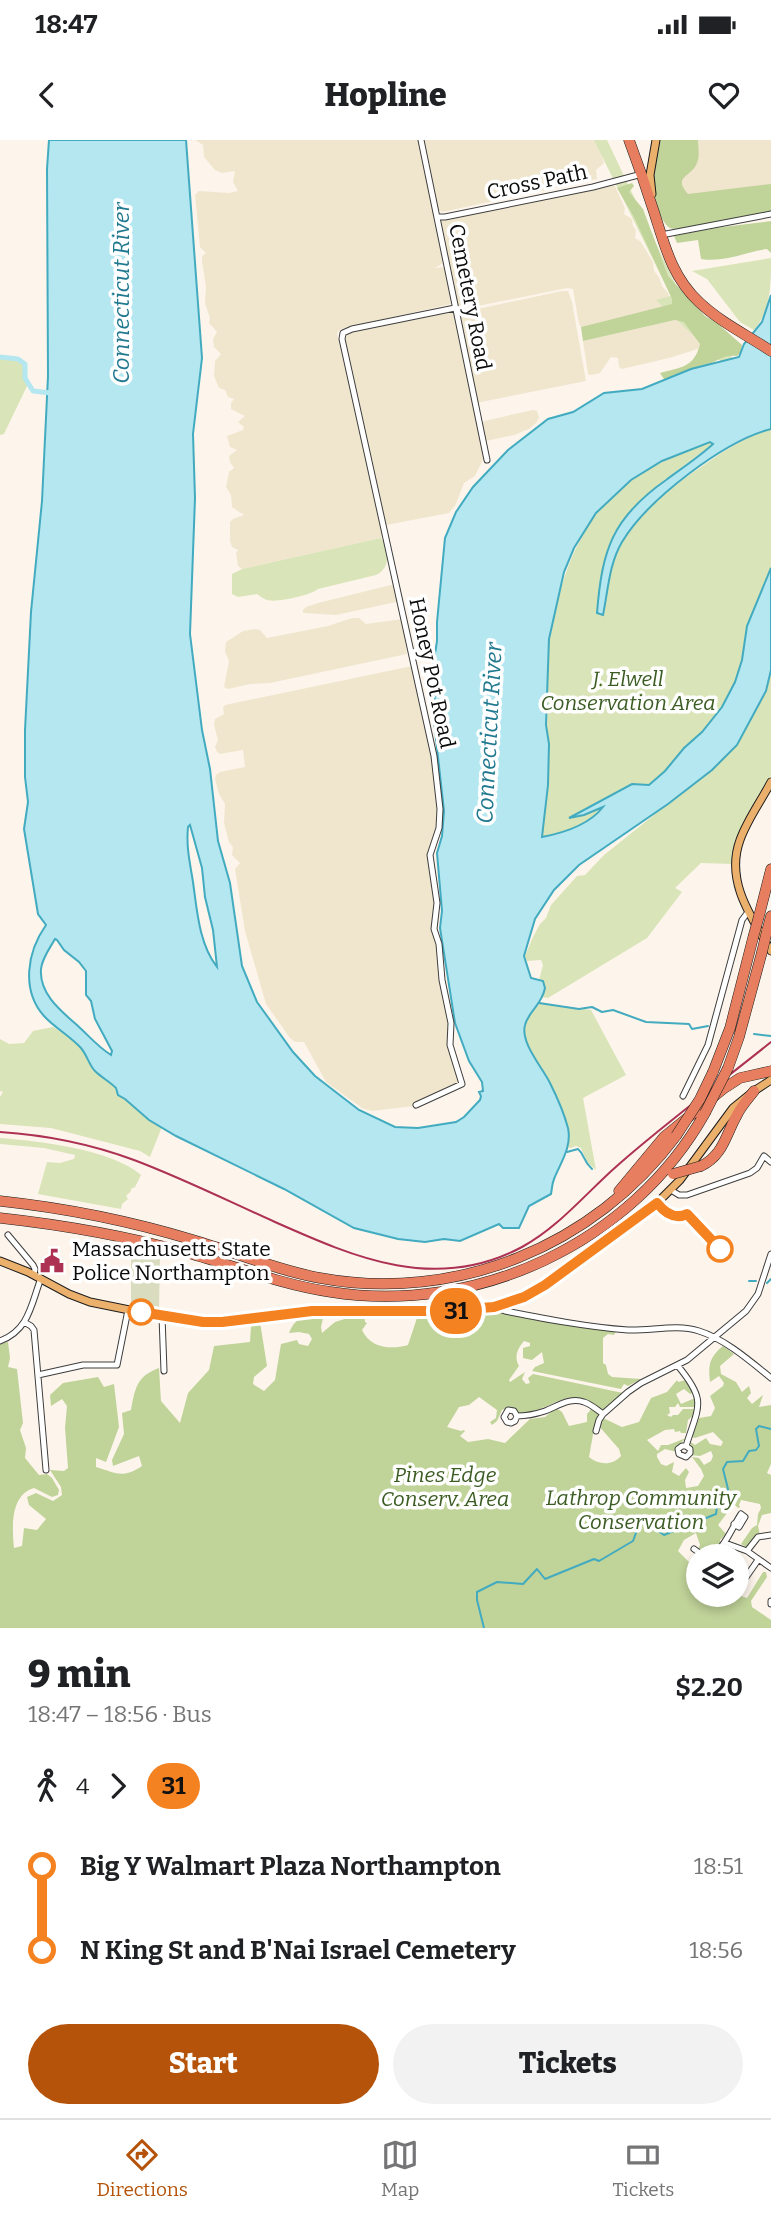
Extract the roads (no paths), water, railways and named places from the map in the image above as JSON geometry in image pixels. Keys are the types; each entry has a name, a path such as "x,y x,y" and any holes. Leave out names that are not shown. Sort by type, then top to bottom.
{"highway":[{"path":"629,140 669,259 685,286 701,304 771,351"},
{"path":"0,1201 60,1209 130,1223 288,1271 356,1283 404,1284 451,1279 498,1266 544,1247 580,1227 617,1199 646,1172 676,1136 700,1099 730,1028 771,869"},
{"path":"597,1231 622,1212 659,1176 685,1144 705,1113 739,1037 766,951 771,916"},
{"path":"544,1247 601,1209 667,1133 723,1089 740,1078 771,1075"},
{"path":"0,1218 128,1238 200,1256 300,1287 372,1296 434,1293 495,1280 553,1257 628,1211 673,1174 701,1166 718,1153 736,1116 754,1091"}],"main road":[{"path":"655,216 650,182 656,140"},
{"path":"766,951 736,880 737,851 741,836 771,782"},
{"path":"0,1261 79,1298 128,1310 203,1322 312,1311 440,1311 494,1307 517,1300 545,1285 643,1214 671,1190 733,1108 771,1075"},
{"path":"708,1140 737,1099 771,1075"}],"street":[{"name":"Cemetery Road","path":"422,140 487,460"},
{"name":"Cross Path","path":"438,217 593,187 642,174"},
{"path":"661,236 771,215"},
{"name":"Honey Pot Road","path":"416,1105 462,1084 450,1045 452,1023 434,929 437,903 430,855 440,824 439,788 342,339 343,333 352,329 455,308"},
{"path":"683,1096 708,1045 741,923 748,912"},
{"path":"671,1190 679,1195 687,1195 750,1173 757,1168 764,1156 771,1162"},
{"path":"0,1341 15,1334 24,1322 37,1277 33,1265 8,1235"},
{"path":"596,1431 603,1415 634,1387 678,1366 746,1311 754,1301 771,1254"},
{"path":"494,1307 604,1327 691,1329 714,1338 771,1378"},
{"path":"38,1375 83,1365 117,1365 128,1310"},
{"path":"162,1316 164,1371"},
{"path":"24,1322 34,1330 47,1470"},
{"path":"678,1366 693,1384 698,1395 697,1409 686,1446"},
{"path":"517,1416 540,1413 575,1400 585,1402 603,1415"},
{"path":"727,1544 724,1543 734,1524"},
{"path":"749,1548 758,1537 771,1535"},
{"path":"749,1553 771,1569"},
{"path":"749,1573 758,1560"}],"water":[{"name":"Connecticut River","path":"49,140 186,140 202,358 193,434 195,498 190,634 218,841 230,883 242,966 257,1002 293,1052 315,1076 359,1110 395,1127 418,1128 456,1122 480,1100 479,1092 483,1091 482,1082 469,1061 455,1023 440,928 442,911 437,853 442,836 444,811 433,712 435,694 430,686 437,641 445,538 456,512 473,487 508,450 548,419 573,412 604,393 642,389 691,369 739,357 744,344 762,322 771,295 771,429 731,446 710,459 649,508 618,550 603,615 597,613 602,571 613,537 622,522 648,494 713,444 710,442 662,461 631,480 596,513 574,548 564,572 549,639 546,725 549,744 548,785 542,837 591,819 603,807 569,818 632,784 649,785 702,732 722,707 735,682 742,660 747,626 771,568 771,670 766,691 737,745 712,770 668,804 579,865 554,890 535,919 524,956 531,978 543,981 545,988 527,1020 524,1032 529,1047 558,1099 569,1135 551,1194 529,1206 519,1228 503,1228 499,1224 460,1241 444,1239 425,1242 398,1239 354,1228 149,1120 118,1095 116,1088 93,1069 81,1048 44,1016 32,995 29,971 31,959 46,925 38,914 24,829 28,802 25,730 31,612 42,501 48,376","holes":["190,825 202,868 217,967 206,948 198,915 188,848","55,939 86,971 86,995 112,1051 111,1055 58,1008 47,994 41,978 41,969 46,953"]}],"waterway":[{"path":"0,357 18,359 25,364 25,378 33,391 51,393"},
{"path":"539,1003 579,1009 592,1007 602,1012 613,1010 646,1022 689,1024 692,1029 708,1026"},
{"path":"754,1034 771,1036"},
{"path":"567,1152 578,1149 592,1169"},
{"path":"767,1283 771,1279"},
{"path":"749,1281 756,1281"},
{"path":"484,1628 477,1592 497,1582 523,1584 537,1569 545,1579 594,1559 599,1561 633,1541 641,1519 664,1535 716,1514 717,1507 725,1502 728,1489 723,1469 727,1462 743,1461 749,1451 756,1450 759,1446 756,1429 759,1426 771,1429"}],"railway":[{"path":"0,1132 68,1141 118,1154 170,1174 305,1235 366,1258 427,1269 459,1268 490,1261 535,1239 674,1118 771,1042"}],"place":[{"name":"Massachusetts State Police Northampton","path":"52,1261"}],"park label":[{"name":"J. Elwell Conservation Area","path":"628,691"},
{"name":"Pines Edge Conserv. Area","path":"445,1487"},
{"name":"Lathrop Community Conservation","path":"641,1510"}]}
